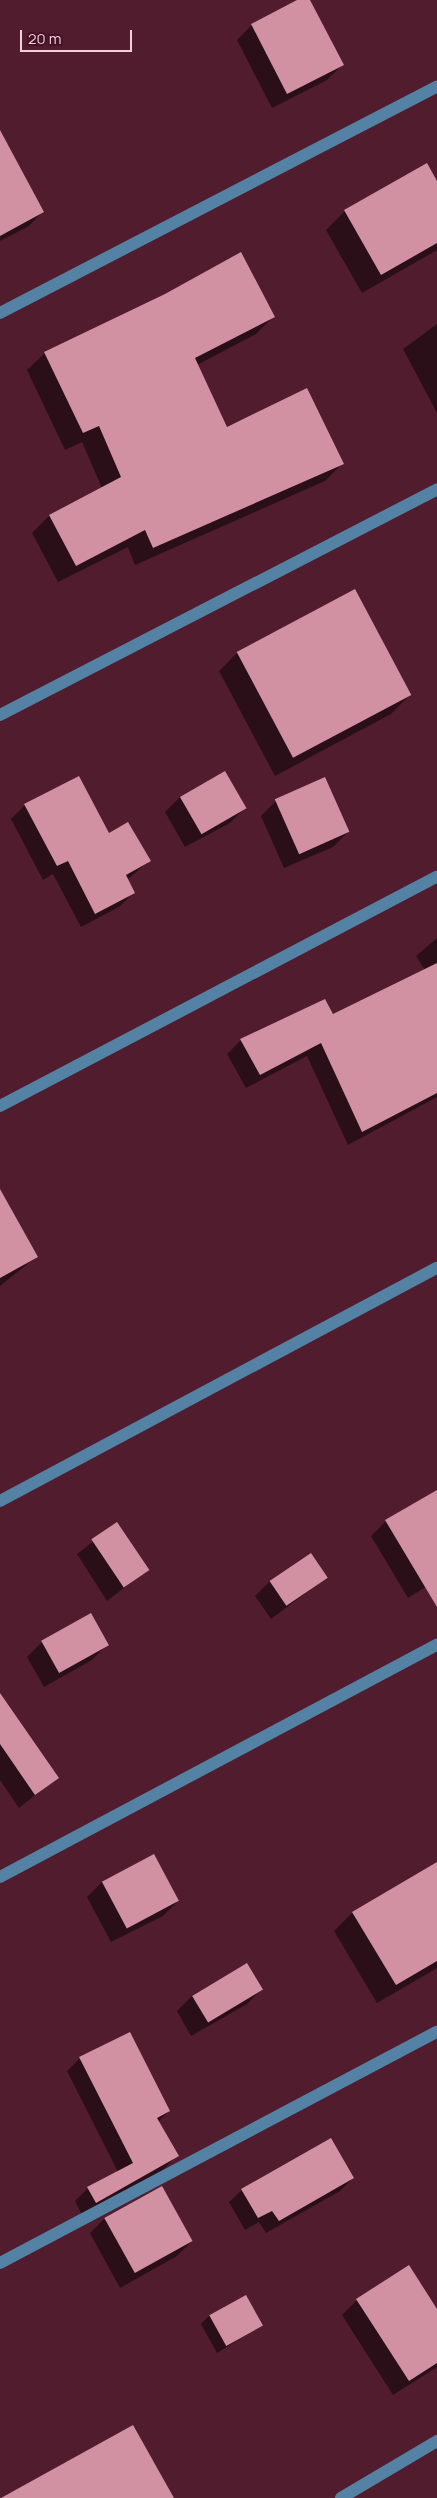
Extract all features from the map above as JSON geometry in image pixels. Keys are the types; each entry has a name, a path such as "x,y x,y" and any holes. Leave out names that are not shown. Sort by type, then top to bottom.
{"street":[{"path":"0,313 437,86"},
{"path":"0,715 437,489"},
{"path":"0,1106 437,877"},
{"path":"0,1501 437,1268"},
{"path":"0,1877 437,1645"},
{"path":"0,2262 437,2032"},
{"path":"341,2498 437,2440"}],"building":[{"path":"297,0 310,0 344,65 287,94 251,24"},
{"path":"0,130 44,212 0,236"},
{"path":"427,163 437,181 437,243 381,275 344,210"},
{"path":"241,252 275,317 195,358 227,427 307,388 344,464 153,548 145,530 76,566 49,515 121,477 99,426 83,433 44,352 165,294"},
{"path":"355,589 411,695 293,758 237,652"},
{"path":"225,771 246,808 201,834 180,797"},
{"path":"79,776 109,833 128,822 151,861 126,875 135,893 95,914 68,861 57,866 24,804"},
{"path":"325,777 349,832 299,854 275,799"},
{"path":"437,963 437,1093 362,1132 321,1043 260,1075 240,1039 325,999 333,1014"},
{"path":"0,1189 38,1257 0,1278"},
{"path":"437,1490 437,1607 385,1520"},
{"path":"117,1522 149,1570 124,1587 91,1539"},
{"path":"311,1553 328,1578 286,1606 270,1581"},
{"path":"91,1613 109,1645 59,1673 41,1641"},
{"path":"0,1693 59,1778 35,1795 0,1744"},
{"path":"154,1854 179,1901 127,1928 102,1882"},
{"path":"437,1862 437,1961 396,1985 352,1912"},
{"path":"247,1963 263,1990 208,2023 192,1996"},
{"path":"130,2032 170,2111 157,2118 179,2156 96,2203 87,2187 133,2163 79,2057"},
{"path":"331,2138 354,2178 279,2221 272,2211 258,2218 241,2189"},
{"path":"162,2186 193,2241 135,2273 104,2218"},
{"path":"409,2265 437,2309 437,2363 409,2381 356,2299"},
{"path":"246,2295 263,2326 226,2346 209,2315"},
{"path":"133,2425 174,2498 1,2498"}]}
